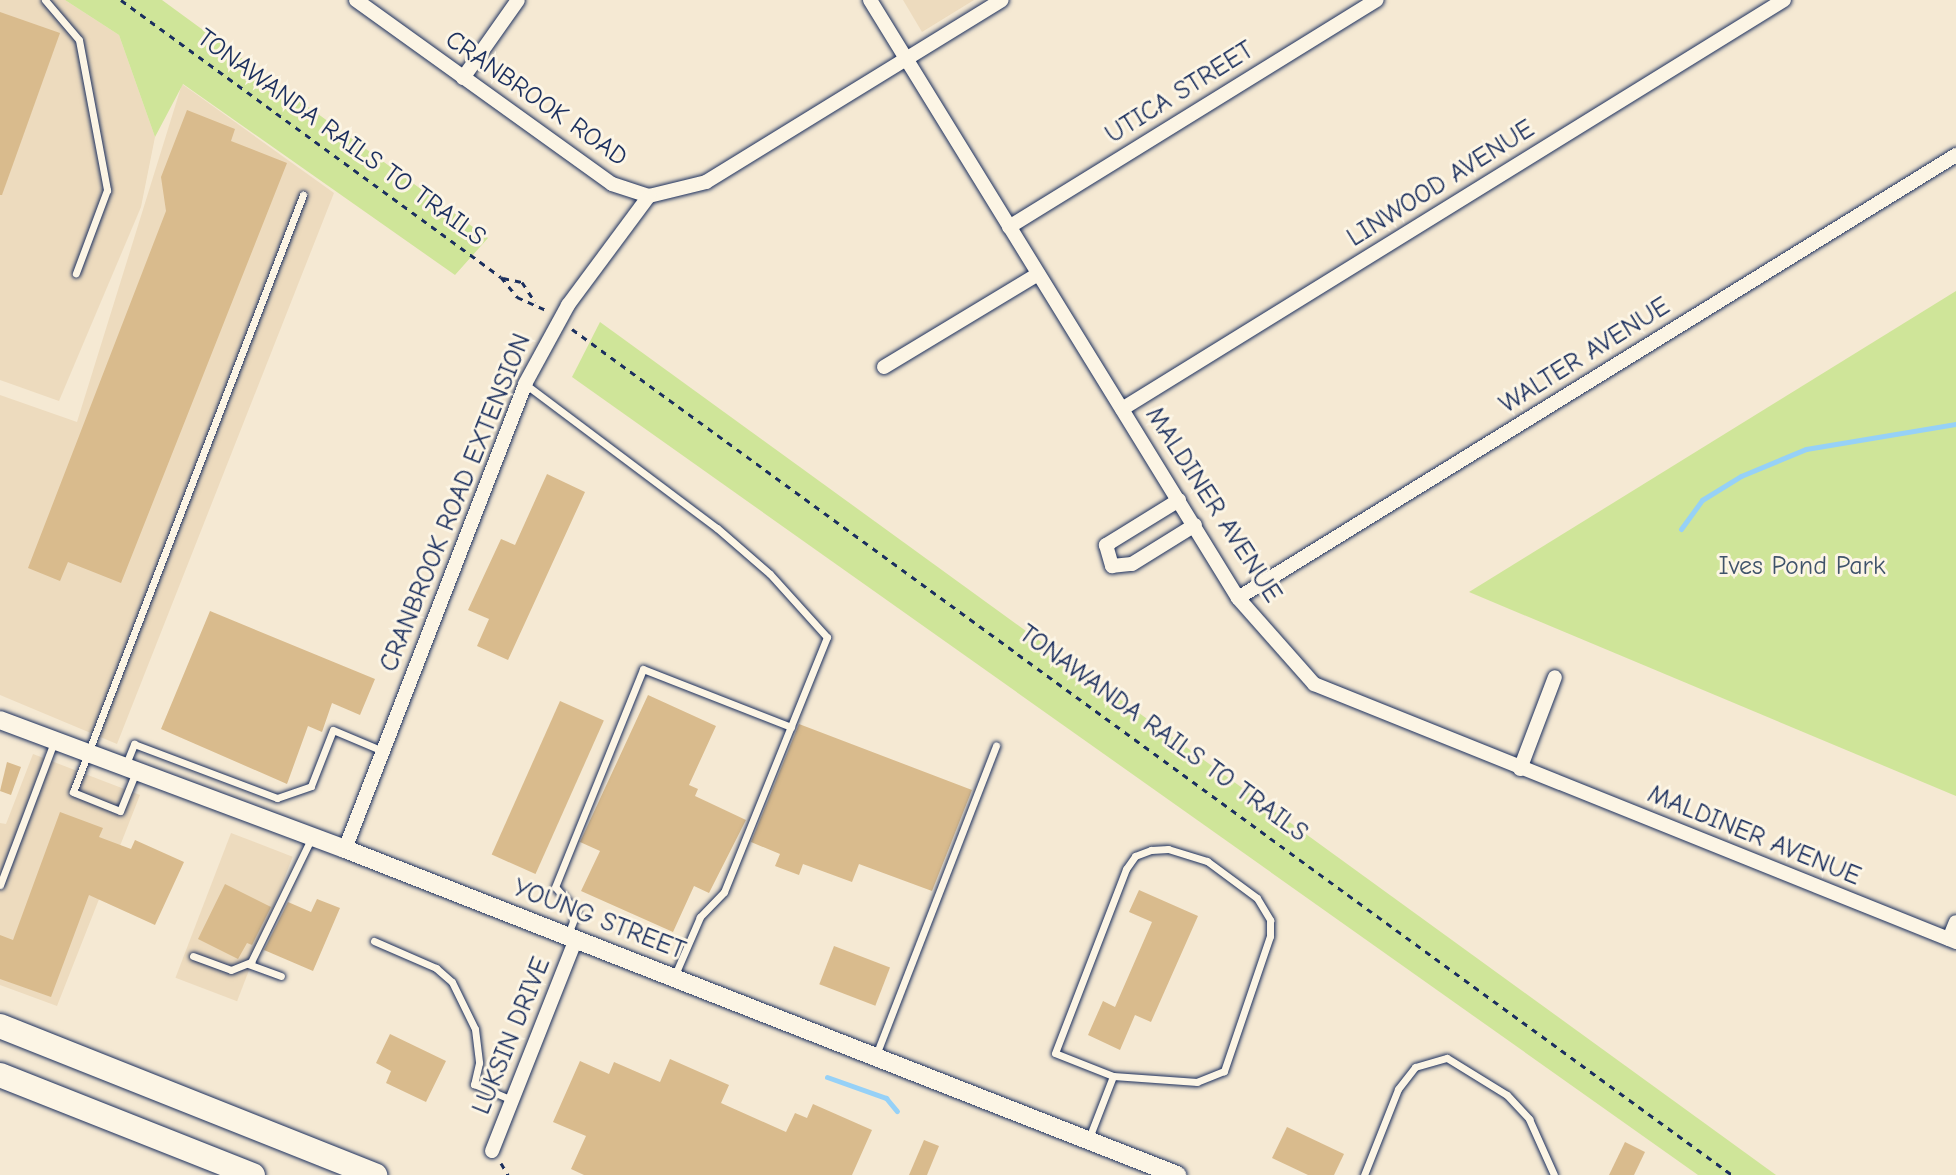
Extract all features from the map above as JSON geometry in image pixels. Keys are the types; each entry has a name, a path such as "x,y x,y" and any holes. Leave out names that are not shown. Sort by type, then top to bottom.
{"main road":[{"path":"0,1026 375,1175"},
{"path":"0,1075 253,1175"}],"street":[{"name":"CRANBROOK ROAD","path":"356,0 612,184 649,196"},
{"path":"463,78 518,0"},
{"name":"MALDINER AVENUE","path":"870,0 1238,598 1314,684 1328,693 1953,940"},
{"path":"649,196 706,182 1002,0"},
{"name":"UTICA STREET","path":"1009,227 1377,0"},
{"name":"LINWOOD AVENUE","path":"1122,409 1784,0"},
{"name":"WALTER AVENUE","path":"1238,598 1956,155"},
{"name":"CRANBROOK ROAD EXTENSION","path":"345,849 525,384 568,305 649,196"},
{"path":"884,367 1038,274"},
{"path":"1179,500 1106,545 1112,566 1132,564 1195,525"},
{"path":"1520,769 1555,677"},
{"name":"YOUNG STREET","path":"0,720 345,849 1177,1175"},
{"path":"1953,940 1956,922"},
{"name":"LUKSIN DRIVE","path":"492,1151 572,938"}],"lane":[{"path":"45,0 79,40 107,190 76,273"},
{"path":"303,195 73,792 120,811 134,744 277,798 311,786 333,730 383,751"},
{"path":"525,384 717,528 770,574 827,637 724,892 700,917 674,977"},
{"path":"572,938 577,912 555,887 643,669 791,727"},
{"path":"0,885 55,740"},
{"path":"875,1057 996,745"},
{"path":"248,964 312,837"},
{"path":"1168,849 1207,861 1257,898 1270,920 1270,936 1224,1071 1197,1082 1113,1076 1055,1053 1126,869 1135,856 1151,850 1168,849"},
{"path":"374,941 436,968 452,982 475,1029 479,1063 474,1084 512,1100"},
{"path":"193,956 231,970 248,964 281,976"},
{"path":"1364,1175 1398,1089 1415,1067 1447,1058 1507,1095 1529,1119 1554,1175"},
{"path":"1088,1140 1113,1076"}],"path":[{"name":"TONAWANDA RAILS TO TRAILS","path":"121,0 501,277 517,297 535,302"},
{"name":"TONAWANDA RAILS TO TRAILS","path":"501,277 522,282 535,302 550,313"},
{"name":"TONAWANDA RAILS TO TRAILS","path":"569,327 1732,1175"}],"shaded area":[{"path":"0,0 65,0 119,35 155,137 141,207 59,401 0,380"},
{"path":"903,0 974,0 922,32"},
{"path":"182,84 334,193 117,744 0,695 0,395 77,422"},
{"path":"33,754 140,795 57,1006 0,985 0,823 6,824"},
{"path":"231,833 293,857 237,1001 175,978"}],"green space":[{"path":"65,0 162,0 488,238 455,275 183,84 155,137 119,35"},
{"name":"Ives Pond Park","path":"1956,291 1956,796 1469,592"},
{"path":"600,322 1776,1175 1698,1175 572,377"}],"building":[{"path":"0,12 60,33 2,195 0,195"},
{"path":"187,110 235,129 231,141 287,163 121,583 68,562 60,581 28,568 166,211 161,177"},
{"path":"547,474 585,492 508,660 477,646 489,619 468,610 501,539 515,545"},
{"path":"210,611 375,679 360,715 332,703 322,732 308,726 287,784 161,729"},
{"path":"648,695 716,726 689,785 698,789 695,796 746,820 709,893 694,886 673,932 581,891 600,851 580,842"},
{"path":"560,701 604,721 536,874 492,854"},
{"path":"799,724 972,790 932,891 859,864 852,882 803,864 799,875 775,866 780,854 751,842"},
{"path":"7,762 21,767 11,795 0,791"},
{"path":"60,812 103,828 99,837 131,849 135,840 184,862 155,925 89,895 51,997 0,979 0,935 13,940"},
{"path":"225,884 271,907 252,945 247,943 238,959 198,939"},
{"path":"1139,890 1198,916 1151,1022 1135,1015 1120,1050 1088,1035 1103,1001 1115,1007 1152,922 1129,912"},
{"path":"317,899 340,908 313,971 264,950 288,902 311,912"},
{"path":"834,946 890,968 875,1006 819,984"},
{"path":"390,1034 446,1061 426,1102 386,1083 391,1071 376,1063"},
{"path":"670,1059 729,1085 721,1103 786,1132 795,1113 807,1118 813,1104 872,1130 852,1175 584,1175 571,1169 586,1136 553,1122 580,1061 609,1074 614,1062 660,1082"},
{"path":"1287,1127 1344,1154 1334,1175 1308,1175 1272,1158"},
{"path":"924,1140 939,1146 927,1175 909,1175"},
{"path":"1625,1142 1645,1152 1634,1175 1609,1175"}],"waterway":[{"path":"1681,529 1702,500 1741,476 1806,449 1956,424"},
{"path":"827,1077 886,1098 897,1111"}]}
